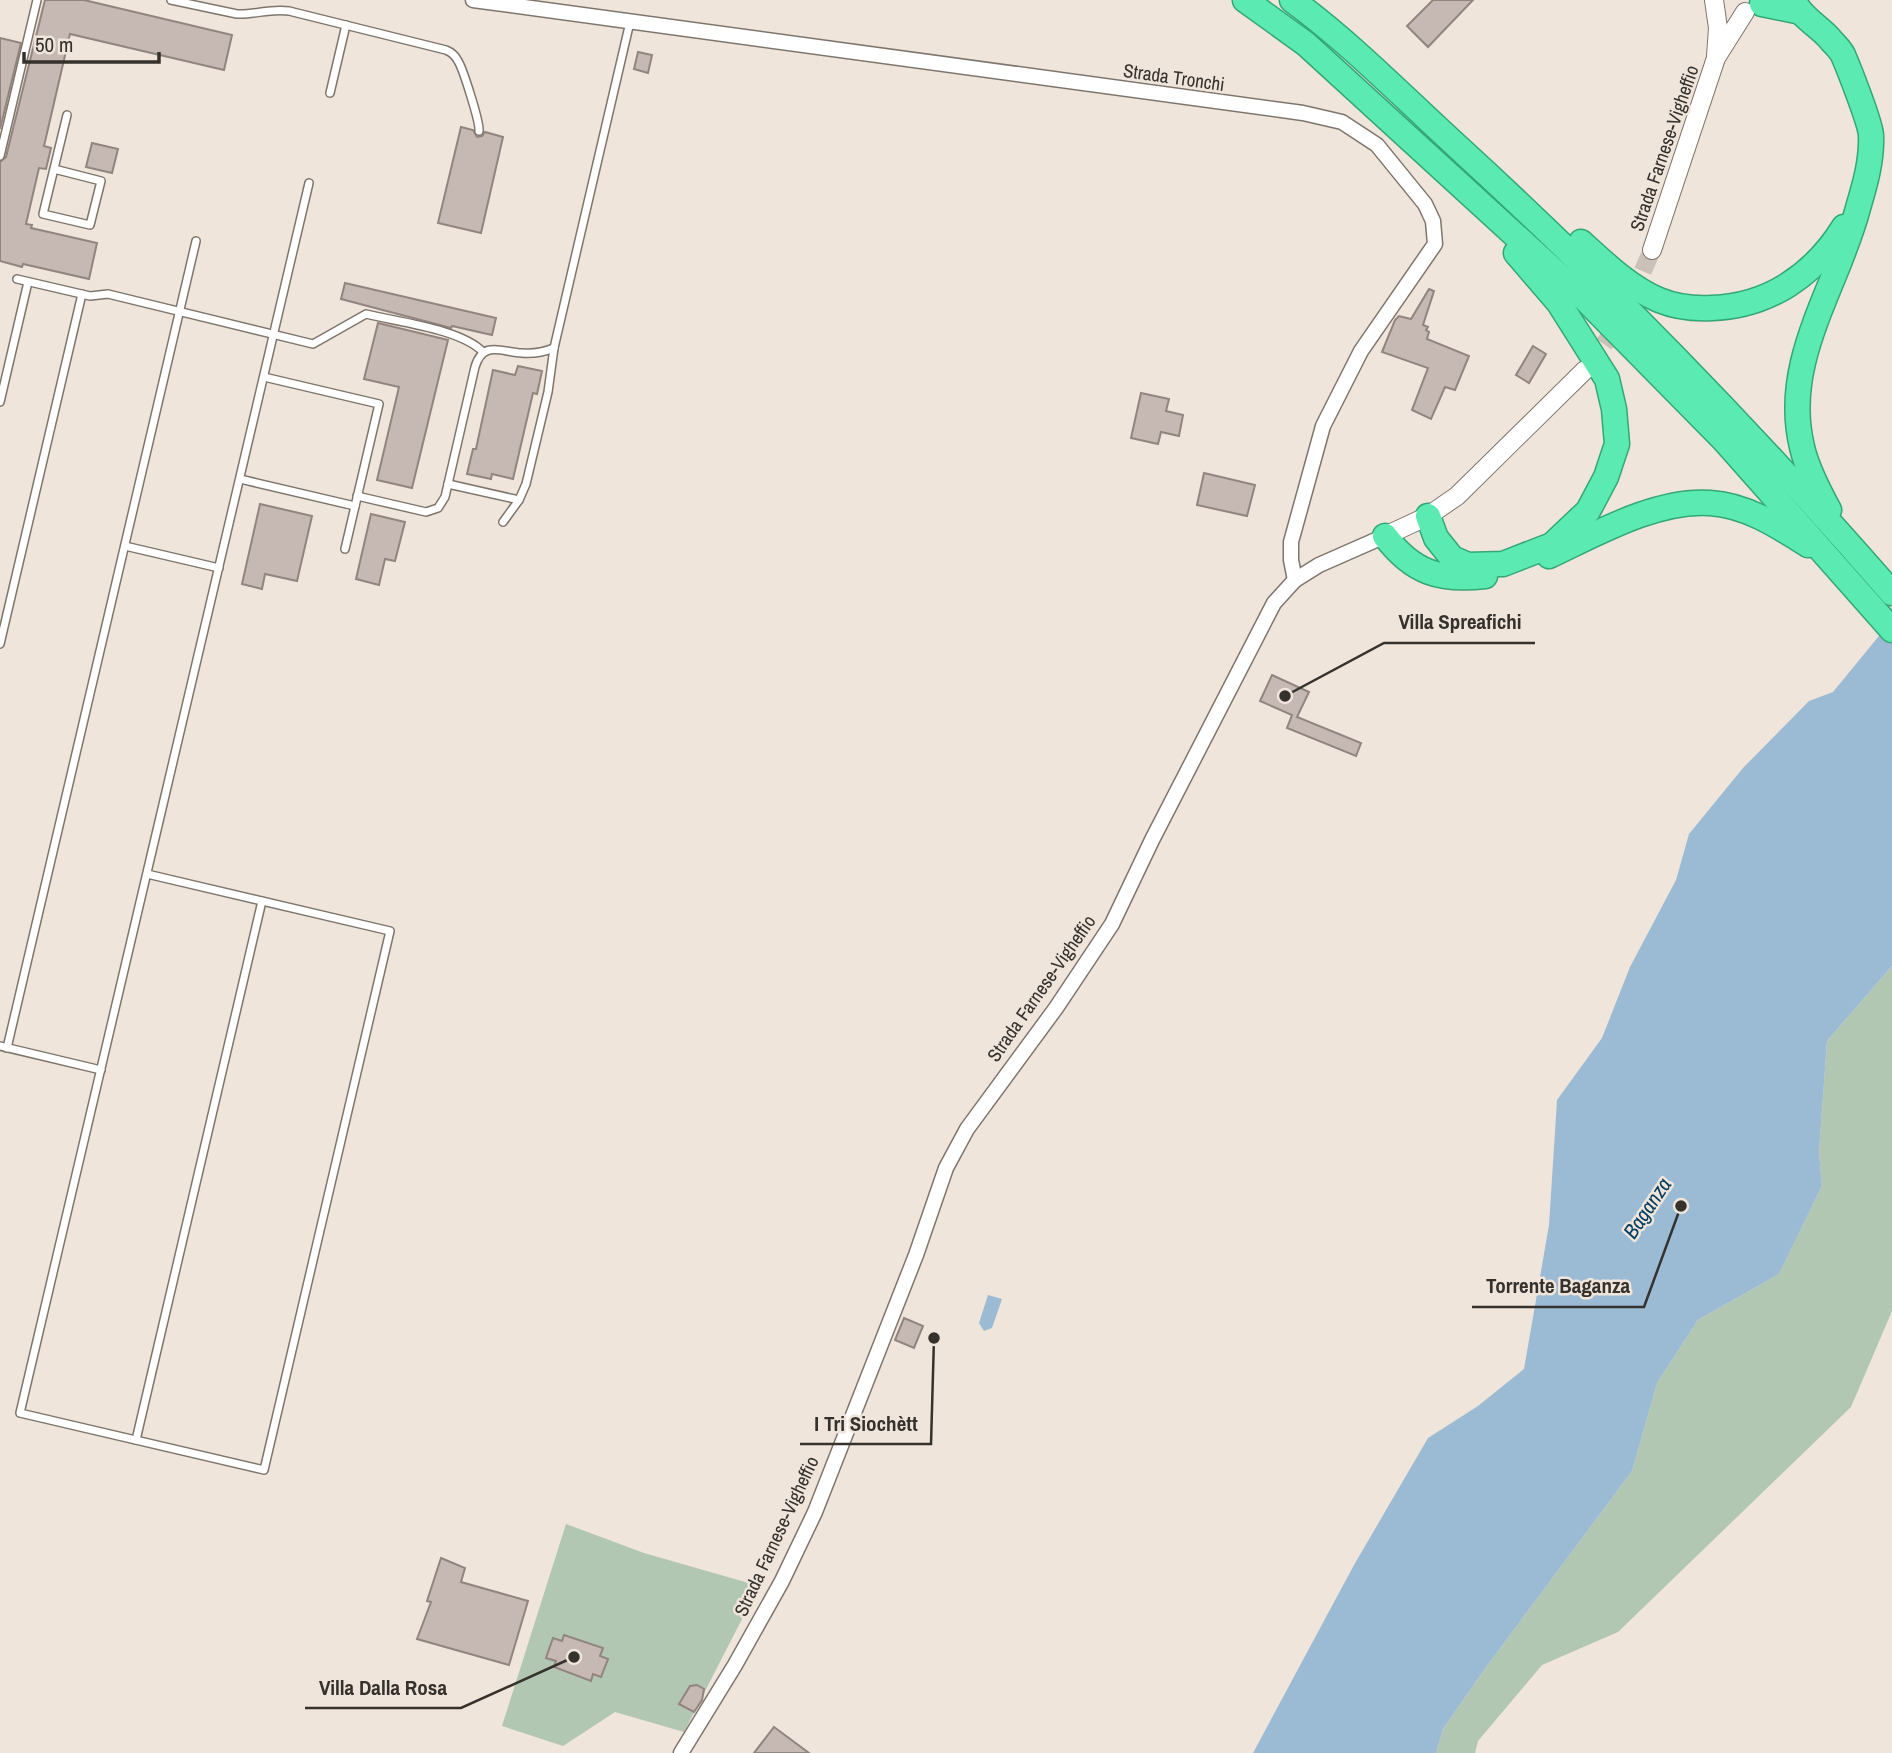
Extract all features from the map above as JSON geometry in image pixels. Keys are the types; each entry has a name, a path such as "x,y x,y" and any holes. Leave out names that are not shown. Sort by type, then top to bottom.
{"highway":[{"path":"1245,0 1306,44 1459,186 1559,303 1607,379 1614,409 1617,444 1606,477 1588,511 1552,544 1503,564 1468,565 1452,558 1436,538 1428,516"},
{"path":"1292,0 1341,40 1503,189 1676,356 1854,549"},
{"path":"1757,5 1798,6 1823,31 1842,54 1871,131 1870,164 1860,203 1850,238 1801,362 1796,404 1800,440 1808,466 1833,519 1854,549 1863,578 1892,629"},
{"path":"1459,186 1502,221 1643,356 1830,559"},
{"path":"1503,189 1519,202 1564,227 1607,266 1646,294 1666,303 1690,308 1734,306 1766,297 1787,286 1820,259 1860,203"},
{"path":"1385,536 1400,556 1415,566 1436,575 1470,578 1507,574 1627,520 1677,504 1711,503 1772,522 1830,559 1892,593"}],"street":[{"name":"Strada Tronchi","path":"472,0 1303,113 1342,122 1377,145 1425,204 1433,221 1435,244 1361,351 1323,426 1291,542 1295,580"},
{"path":"1715,0 1725,8 1757,5"},
{"name":"Strada Farnese-Vigheffio","path":"1651,250 1716,58 1718,28 1715,0"},
{"name":"Strada Farnese-Vigheffio","path":"1716,58 1757,5"},
{"name":"Strada Farnese-Vigheffio","path":"681,1753 702,1723 742,1653 782,1581 815,1512 911,1268 951,1158 985,1101 1056,1007 1112,924 1152,840 1274,603 1295,580 1319,565 1428,516 1457,496 1585,370"}],"lane":[{"path":"0,156 37,0"},
{"path":"171,0 237,15 278,9 440,48 453,54 460,64 479,120 479,131"},
{"path":"503,522 519,500 526,484 537,441 554,348 630,22"},
{"path":"330,93 346,25"},
{"path":"54,169 101,181 90,225 43,214 67,115"},
{"path":"147,874 390,931 264,1470 20,1413 309,183"},
{"path":"101,1070 4,1047 196,241"},
{"path":"17,279 92,296 108,294 313,344 366,314 459,336 483,352"},
{"path":"0,402 28,282"},
{"path":"0,644 4,607 82,294"},
{"path":"357,496 430,512 441,505 475,367 483,352 496,349 537,353 554,348"},
{"path":"264,377 379,404 345,549"},
{"path":"240,479 355,506"},
{"path":"448,484 519,500"},
{"path":"125,546 219,568"},
{"path":"136,1440 262,901"}],"green space":[{"path":"1892,966 1892,1311 1851,1407 1618,1632 1542,1665 1478,1741 1475,1753 1436,1753 1443,1729 1484,1670 1632,1471 1657,1383 1698,1320 1779,1274 1822,1186 1819,1152 1827,1041"},
{"path":"566,1524 644,1553 759,1586 684,1732 615,1712 563,1746 502,1726"}],"water":[{"name":"Baganza","path":"1892,620 1892,966 1827,1041 1819,1152 1822,1186 1779,1274 1698,1320 1657,1383 1632,1471 1484,1670 1443,1729 1436,1753 1253,1753 1354,1565 1428,1438 1478,1406 1524,1369 1549,1225 1557,1100 1602,1038 1630,967 1676,880 1689,834 1743,768 1809,701 1833,692"},
{"path":"988,1295 1002,1299 992,1328 984,1331 979,1323"}],"building":[{"path":"45,0 84,0 232,35 224,70 70,34 44,146 51,148 46,169 39,168 26,224 32,225 31,228 97,243 89,279 0,261 0,162 6,157"},
{"path":"1433,0 1473,0 1428,47 1407,26"},
{"path":"0,38 21,43 0,129"},
{"path":"638,52 652,55 648,73 634,69"},
{"path":"461,127 473,130 477,137 485,132 503,137 481,233 438,223"},
{"path":"92,143 118,149 112,173 86,167"},
{"path":"345,283 496,318 492,335 452,326 451,328 341,299"},
{"path":"1429,289 1434,291 1423,325 1428,327 1427,339 1469,356 1455,390 1445,387 1431,419 1412,410 1428,368 1382,352 1395,320 1399,316 1411,319"},
{"path":"378,323 448,340 412,488 377,480 399,387 364,379"},
{"path":"1533,346 1546,354 1529,383 1516,375"},
{"path":"518,366 542,371 537,394 533,393 513,479 492,474 491,479 467,474 473,449 476,449 493,370 515,375"},
{"path":"1141,393 1169,399 1166,411 1183,415 1179,436 1161,432 1158,444 1131,438"},
{"path":"1204,473 1255,485 1247,516 1197,505"},
{"path":"260,504 312,516 297,581 265,574 262,589 242,584"},
{"path":"371,514 405,522 395,561 385,559 379,585 356,579"},
{"path":"1272,675 1309,692 1297,717 1361,743 1356,756 1287,728 1292,715 1260,701"},
{"path":"904,1318 923,1326 914,1348 895,1340"},
{"path":"441,1558 465,1568 461,1582 528,1601 509,1665 417,1639 431,1602 427,1601"},
{"path":"564,1635 603,1648 600,1656 608,1659 601,1677 593,1674 591,1681 554,1667 556,1661 546,1658 553,1638 562,1641"},
{"path":"697,1685 704,1689 702,1700 694,1712 679,1704 690,1686"},
{"path":"774,1727 809,1753 754,1753"}],"tunnel":[{"path":"1632,296 1652,250"},
{"path":"1588,366 1621,321"}],"place":[{"name":"Villa Spreafichi","path":"1285,696"},
{"name":"Torrente Baganza","path":"1681,1206"},
{"name":"I Tri Siochètt","path":"934,1338"},
{"name":"Villa Dalla Rosa","path":"574,1657"}]}
